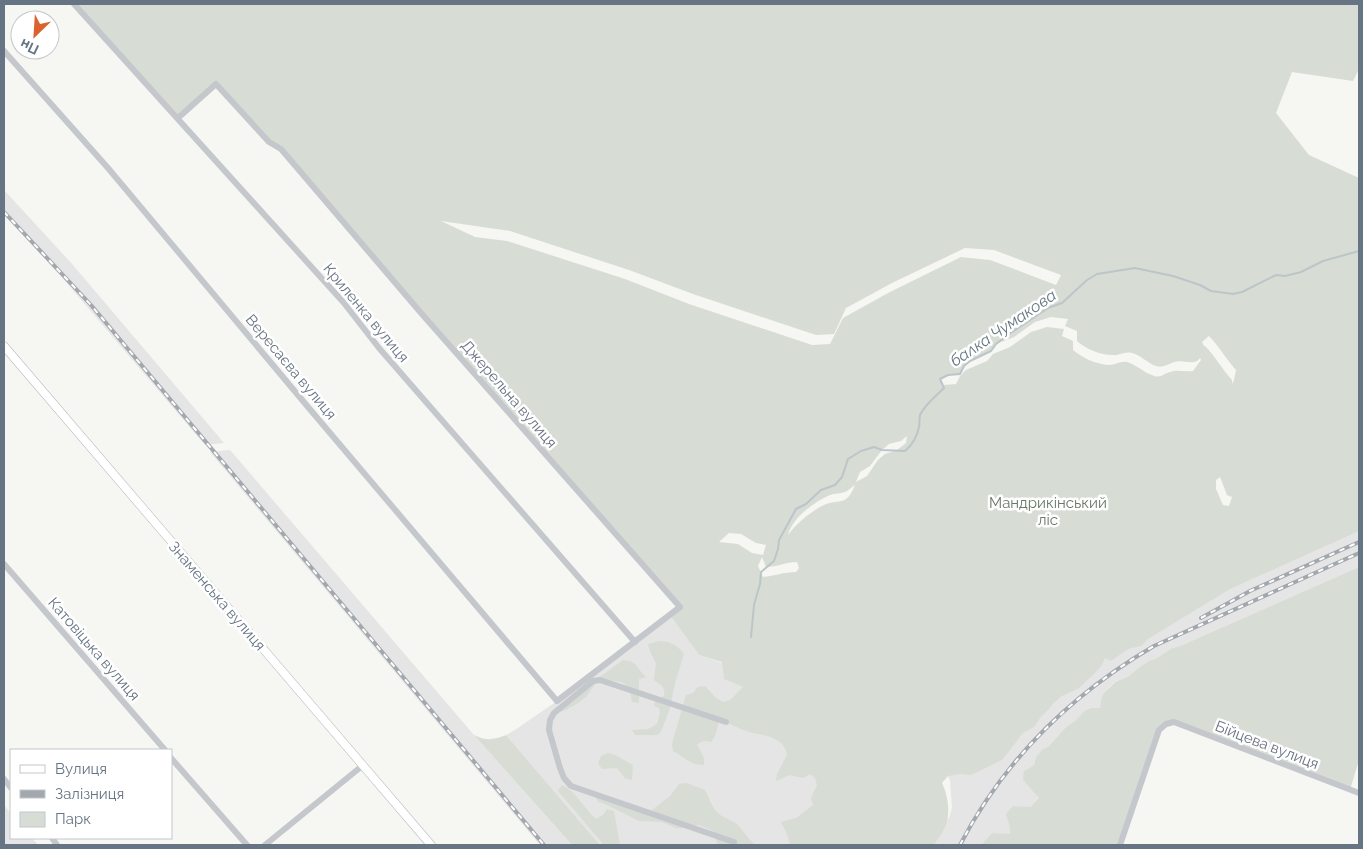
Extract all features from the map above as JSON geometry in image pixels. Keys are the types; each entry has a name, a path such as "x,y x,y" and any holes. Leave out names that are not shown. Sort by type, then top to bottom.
{"main road":[{"name":"Знаменська вулиця","path":"4,346 431,845"}],"street":[{"name":"Криленка вулиця","path":"74,4 344,303 379,348 635,642"},
{"name":"Вересаєва вулиця","path":"4,51 108,168 558,701"},
{"name":"Джерельна вулиця","path":"178,118 216,84 269,142 281,149 421,313 680,607 558,701"},
{"name":"Катовіцька вулиця","path":"4,564 164,749"},
{"path":"600,680 608,663"},
{"path":"726,722 600,680 594,681 554,713 550,720 549,730 564,778 572,786 734,842"},
{"name":"Бійцева вулиця","path":"1120,845 1159,730 1166,724 1174,722 1359,793"},
{"path":"172,759 247,845"},
{"path":"265,845 362,766"}],"shaded area":[{"path":"4,190 72,264 224,443 205,445 60,275 4,214"},
{"path":"230,450 474,735 572,845 540,845 210,452"},
{"path":"1359,526 1359,567 1172,648 1141,666 1129,676 1114,682 1103,694 1100,708 1091,708 1084,711 1036,757 1034,765 1024,771 1039,798 1031,808 1013,806 1009,824 1010,835 992,833 981,845 926,845 949,818 952,808 950,780 946,773 1022,732 1106,656 1234,579"},
{"path":"669,614 699,655 723,663 724,679 744,687 840,788 818,845 600,845 506,735 557,701"},
{"path":"4,805 10,813 10,839 33,839 38,845 4,845"}],"green space":[{"name":"Мандрикінський ліс","path":"75,4 1359,4 1359,69 1353,81 1292,72 1276,113 1309,155 1359,178 1359,531 1230,589 1148,639 1141,646 1128,649 1111,661 1105,658 1102,665 1079,688 1062,696 1040,718 1034,727 1023,733 1002,760 971,775 948,776 942,783 948,805 947,822 934,845 790,845 781,822 796,818 813,805 811,798 817,785 815,778 810,774 803,778 789,775 776,781 777,774 787,755 782,744 768,736 719,722 711,742 704,741 697,744 704,758 704,765 691,762 673,751 672,744 686,695 693,693 698,687 705,686 716,698 723,702 730,700 743,687 724,679 722,662 699,655 669,614 679,607 281,149 269,142 216,84 178,118","holes":["441,221 510,231 816,335 834,334 846,308 892,283 965,248 994,250 1061,275 1056,285 990,260 961,257 888,293 843,318 830,344 812,345 689,304 625,279 507,241 475,237","1051,317 1068,319 1065,326 1077,331 1077,341 1098,353 1108,355 1132,353 1153,365 1159,366 1177,361 1194,362 1200,358 1201,360 1193,371 1175,371 1155,376 1127,362 1109,365 1081,356 1073,350 1073,341 1062,336 1064,329 1047,327 1031,332 1010,347 993,354 987,361 966,370 956,384 943,385 941,379 948,375 960,374 964,366 970,361 991,351 996,344 1014,337 1035,322","1209,336 1236,370 1232,384 1232,380 1202,342","907,436 906,443 897,450 885,454 878,460 867,476 856,482 860,472 870,466 889,444 901,441","1220,477 1227,495 1232,497 1229,506 1223,505 1216,489 1216,480","855,485 846,499 824,505 814,511 788,535 794,523 811,506 830,495 845,492","729,533 741,534 756,543 766,545 763,555 752,553 738,544 719,542","762,557 766,567 797,562 799,568 796,572 763,577 758,566"]},
{"path":"1359,567 1359,760 1350,790 1174,722 1159,730 1120,845 981,845 992,833 1010,834 1006,814 1013,806 1031,807 1039,798 1023,780 1024,771 1034,765 1036,757 1042,750 1048,747 1084,711 1091,708 1100,708 1103,694 1115,682 1129,676 1141,666 1172,648"},
{"path":"659,641 673,644 684,654 670,708 661,732 657,735 635,735 632,730 648,729 657,724 660,713 659,708 654,706 655,700 664,696 664,690 654,680 656,663 648,644"},
{"path":"623,660 634,663 646,677 639,679 639,703 632,702 630,691 624,683 600,680 586,697 570,708 560,712 561,705"},
{"path":"474,735 490,739 506,735 600,845 572,845"},
{"path":"608,753 633,765 632,780 625,778 617,768 602,769 598,763 601,756"},
{"path":"686,783 705,790 716,811 737,824 756,845 718,845 713,831 699,825 676,828 662,822 639,821 598,802 595,795 647,814 670,796 679,784"},
{"path":"562,785 576,796 596,819 603,815 607,809 614,811 620,845 604,845 558,791"}],"waterway":[{"name":"балка Чумакова","path":"751,637 754,605 760,584 761,572 774,561 779,540 796,509 806,504 821,490 835,485 842,477 848,459 861,451 874,447 882,450 905,451 917,434 922,411 944,388 940,379 948,375 960,374 964,366 970,361 991,351 996,344 1009,334 1048,308 1062,303 1087,280 1097,274 1135,268 1173,276 1200,285 1211,291 1233,294 1242,292 1276,275 1285,276 1301,272 1323,261 1359,251"}],"railway":[{"path":"4,212 91,305 544,845"},
{"path":"1201,618 1250,591 1359,542"},
{"path":"960,845 997,785 1019,757 1068,708 1095,685 1154,646 1359,553"}]}
